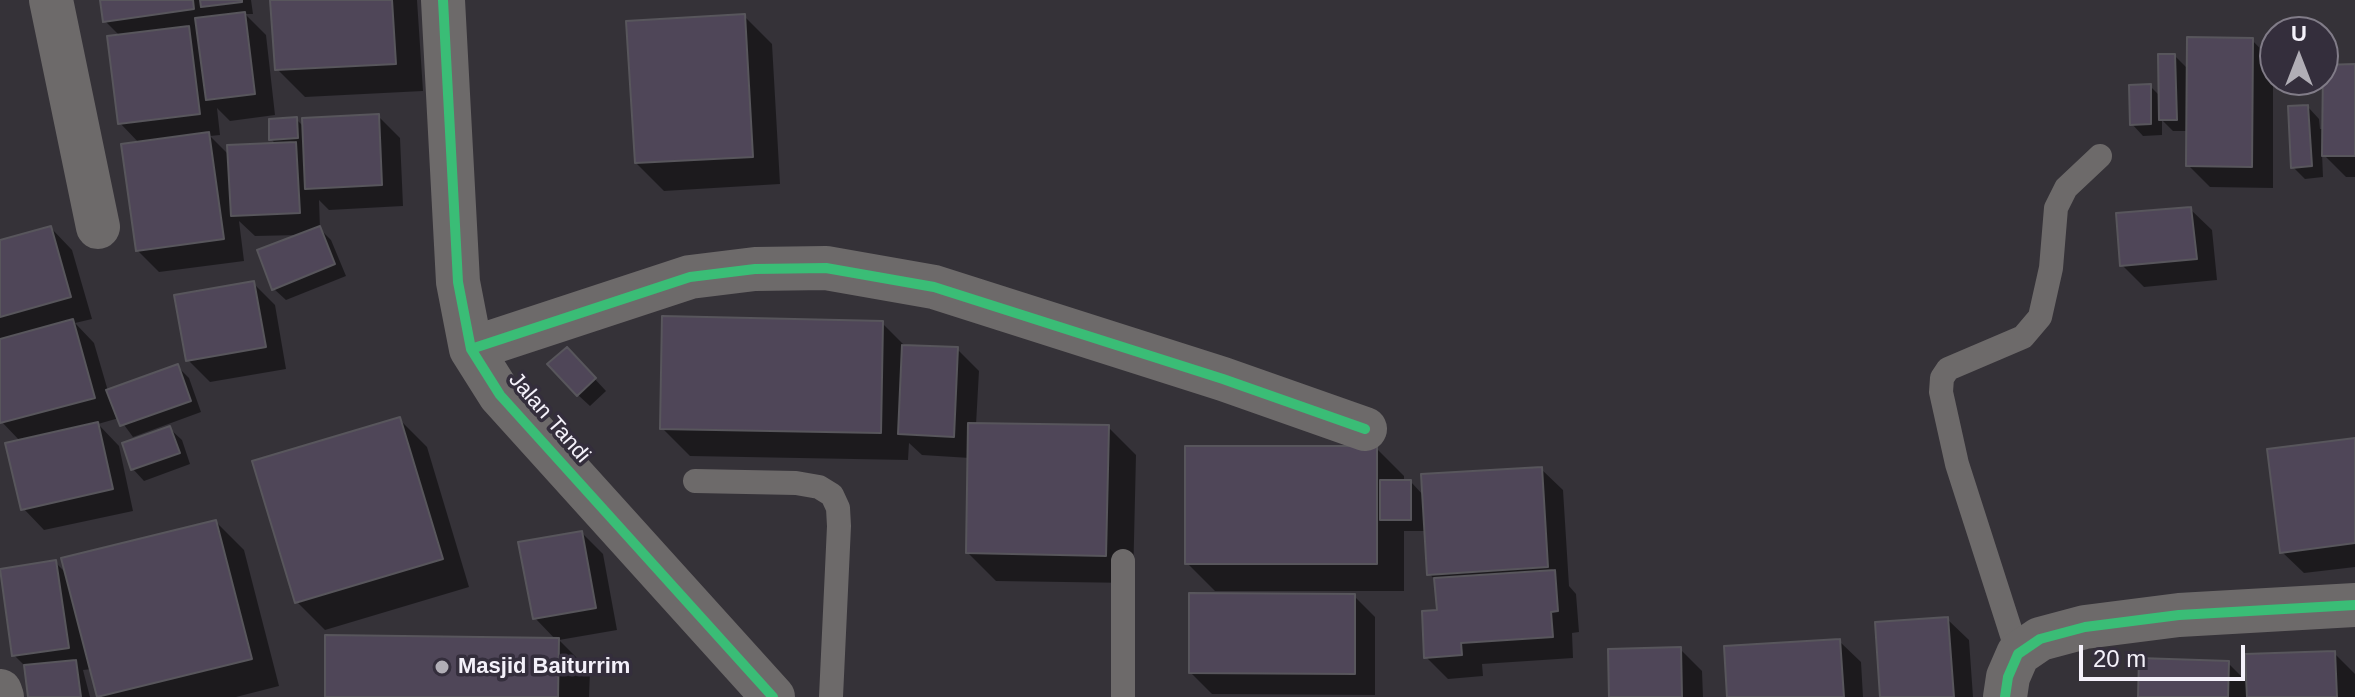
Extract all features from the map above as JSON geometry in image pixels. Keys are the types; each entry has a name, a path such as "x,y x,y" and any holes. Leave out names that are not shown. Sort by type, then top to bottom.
{"street":[{"path":"51,0 98,227"},
{"name":"Jalan Tandi","path":"443,0 458,282 471,349 500,395 773,697"},
{"path":"471,349 690,277 755,269 826,268 934,287 1223,379 1365,429"},
{"path":"2005,697 2008,677 2018,654 2040,639 2085,627 2179,615 2355,605"},
{"path":"0,691 2,697"}],"lane":[{"path":"2018,654 1957,464 1941,392 1942,378 1948,369 2023,337 2040,317 2051,268 2056,208 2066,188 2100,156"},
{"path":"695,481 796,483 819,487 832,495 838,508 839,526 831,697"},
{"path":"1123,561 1123,697"}],"building":[{"path":"100,0 193,0 194,9 103,22"},
{"path":"200,0 242,0 242,2 201,7"},
{"path":"270,0 392,0 396,64 275,70"},
{"path":"245,12 255,94 206,100 195,18"},
{"path":"745,14 753,157 635,163 626,21"},
{"path":"189,26 200,114 118,124 107,36"},
{"path":"2187,37 2253,38 2252,167 2186,166"},
{"path":"2158,54 2175,54 2177,120 2159,120"},
{"path":"2339,64 2355,64 2355,156 2322,156 2323,96 2339,96"},
{"path":"2151,84 2151,124 2130,125 2129,85"},
{"path":"2308,105 2312,166 2291,168 2288,106"},
{"path":"379,114 382,185 305,189 302,118"},
{"path":"297,117 298,138 269,140 269,119"},
{"path":"209,132 224,239 136,251 121,144"},
{"path":"296,142 300,213 231,216 227,145"},
{"path":"2191,207 2197,259 2120,266 2116,213"},
{"path":"51,226 71,297 0,317 0,240"},
{"path":"320,226 335,264 272,290 257,250"},
{"path":"254,281 266,347 186,361 174,295"},
{"path":"662,316 883,321 881,433 660,429"},
{"path":"73,319 95,398 0,423 0,339"},
{"path":"902,345 958,347 954,437 898,434"},
{"path":"567,347 596,378 577,396 547,364"},
{"path":"178,364 191,401 120,426 106,390"},
{"path":"400,417 443,559 295,603 252,461"},
{"path":"98,422 113,489 21,510 5,443"},
{"path":"968,423 1109,425 1106,556 966,553"},
{"path":"170,426 180,453 131,470 122,443"},
{"path":"2355,438 2355,543 2280,553 2267,449"},
{"path":"1185,446 1377,446 1377,564 1185,564"},
{"path":"1542,467 1548,567 1427,575 1421,474"},
{"path":"1380,480 1411,480 1411,520 1380,520"},
{"path":"216,520 252,659 97,697 61,558"},
{"path":"582,531 596,608 533,619 518,542"},
{"path":"56,560 69,648 12,656 0,569"},
{"path":"1555,570 1558,611 1551,612 1553,637 1461,643 1462,655 1424,658 1422,611 1437,610 1434,578"},
{"path":"1189,593 1355,594 1355,674 1189,673"},
{"path":"1948,617 1954,697 1880,697 1875,622"},
{"name":"Masjid Baiturrim","path":"325,635 559,638 558,697 325,697"},
{"path":"1840,639 1844,697 1727,697 1724,646"},
{"path":"1681,647 1682,697 1609,697 1608,649"},
{"path":"2335,651 2337,697 2247,697 2245,654"},
{"path":"2139,658 2229,661 2228,697 2138,697"},
{"path":"76,660 81,697 28,697 24,665"}],"cycle path":[{"path":"443,0 458,282 471,349 500,395 773,697"},
{"path":"471,349 690,277 755,269 826,268 934,287 1223,379 1365,429"},
{"path":"2005,697 2008,677 2018,654 2040,639 2085,627 2179,615 2355,605"}],"place":[{"name":"Masjid Baiturrim","path":"442,667"}]}
